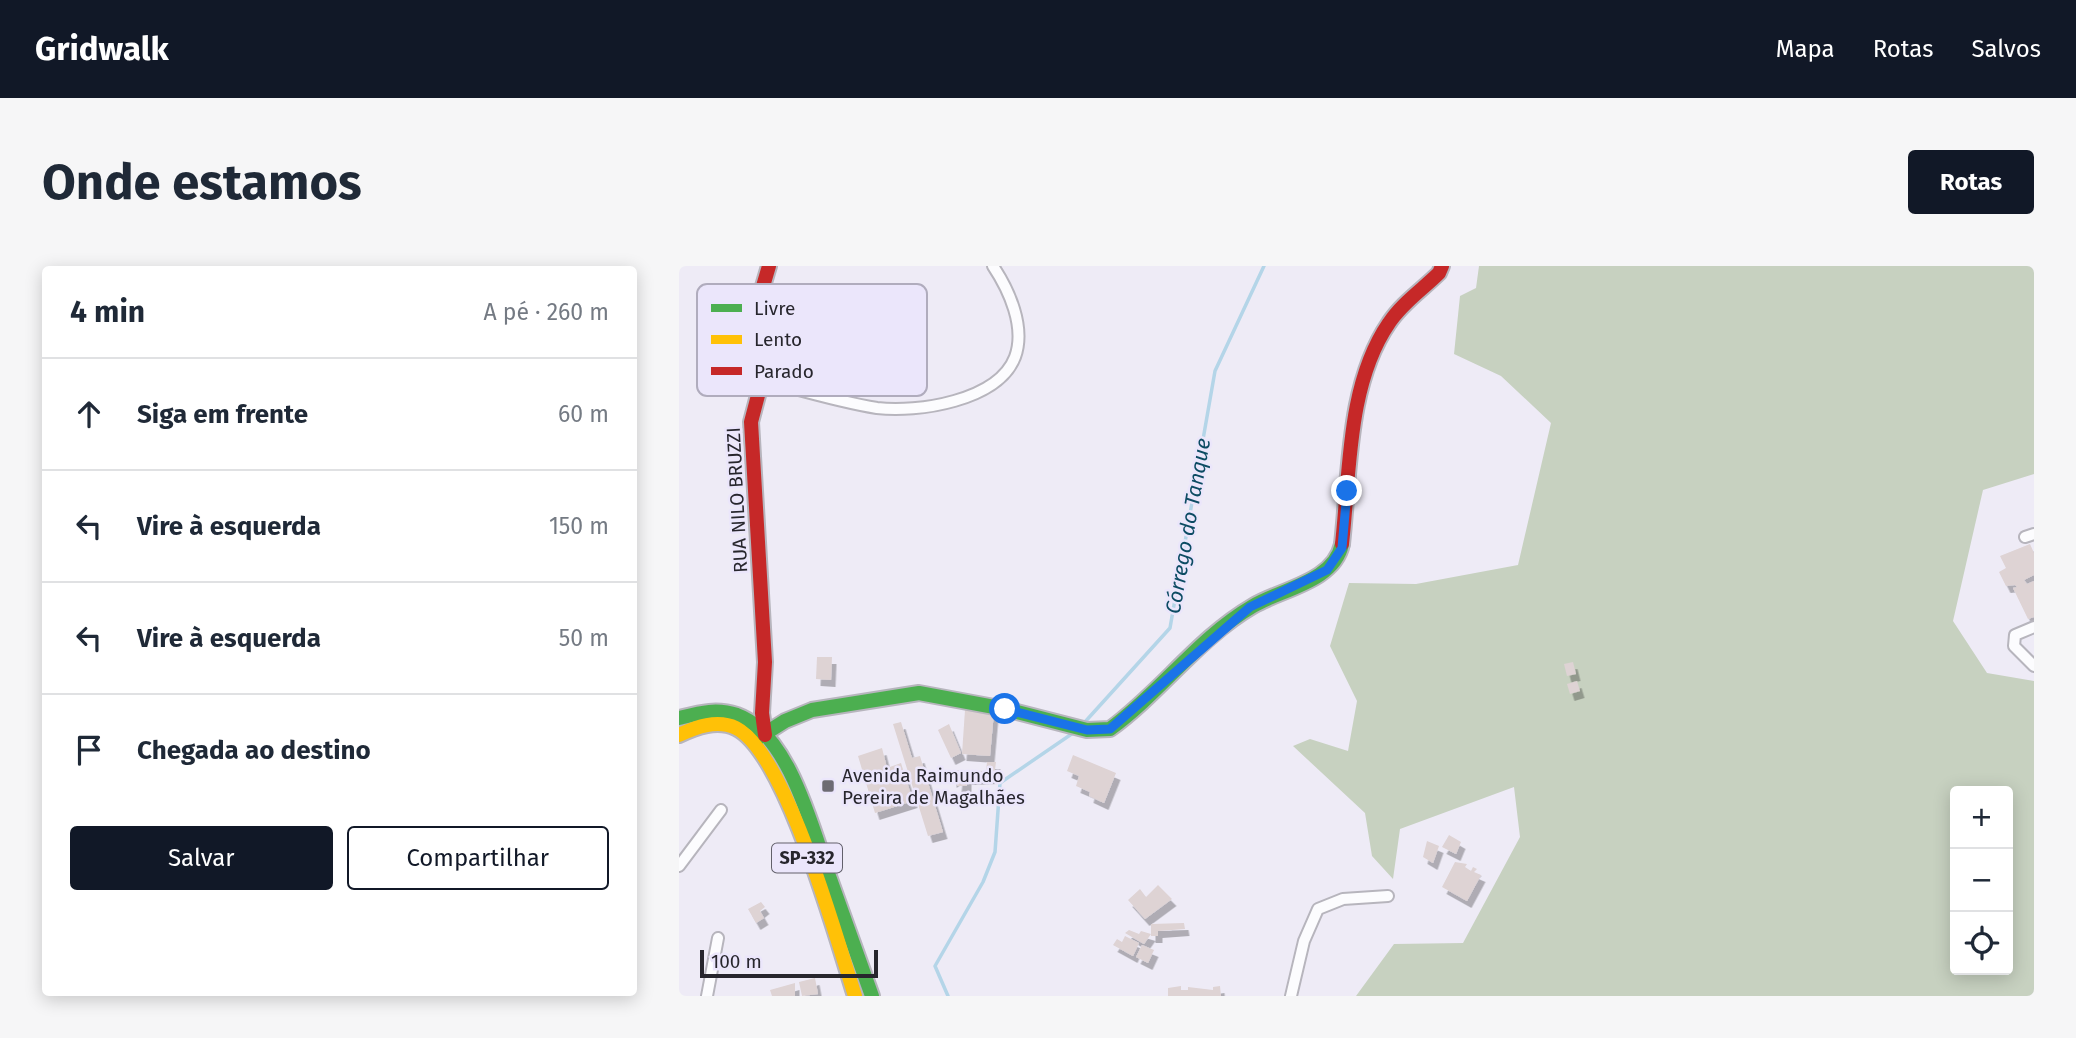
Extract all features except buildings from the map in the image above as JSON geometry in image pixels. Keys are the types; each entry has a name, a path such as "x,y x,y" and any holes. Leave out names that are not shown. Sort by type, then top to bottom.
{"street":[{"name":"RUA NILO BRUZZI","path":"764,284 769,266"},
{"path":"828,396 878,408 940,407 964,399 1004,373 1015,358 1019,338 1015,309 993,266"},
{"path":"751,742 785,721 812,710 919,692 1005,709 1087,730 1110,729 1232,620 1264,599 1317,576 1335,562 1342,548 1353,434 1373,357 1387,325 1439,273 1442,266"},
{"name":"RUA NILO BRUZZI","path":"758,396 751,422 765,662 762,713 765,735"},
{"path":"2034,627 2015,635 2014,646 2034,666"},
{"name":"SP-332","path":"679,718 697,710 724,709 753,723 765,735 788,770 802,800 872,996"},
{"name":"SP-332","path":"679,736 697,727 719,723 740,730 773,770 784,792 855,996"},
{"path":"679,866 722,810"},
{"path":"1291,996 1304,941 1318,909 1343,899 1388,896"},
{"path":"707,996 718,937"}],"green space":[{"path":"1479,266 2034,266 2034,474 1983,490 1953,621 1987,673 2034,681 2034,996 1356,996 1394,944 1463,943 1520,837 1514,787 1400,829 1393,879 1372,856 1365,813 1293,746 1310,739 1348,751 1357,701 1330,646 1349,583 1416,584 1518,565 1551,423 1501,376 1454,354 1460,296 1476,288"}],"waterway":[{"name":"Córrego do Tanque","path":"1084,723 1170,628 1215,371 1264,266"},
{"name":"Córrego do Tanque","path":"948,996 935,966 983,882 995,852 1000,783 1076,731"}],"traffic: fast":[{"path":"755,740 785,721 812,710 919,693 1005,709 1087,730 1110,729 1233,619 1253,606 1318,576 1337,557 1342,544"},
{"path":"679,718 708,712 737,715 756,726 771,742 785,763 807,811 872,996"}],"traffic: slow":[{"path":"679,735 699,727 721,724 736,728 755,744 791,809 823,893 855,996"}],"traffic: jam":[{"path":"764,284 769,266"},
{"path":"1342,544 1349,459 1365,373 1375,347 1394,316 1439,273 1442,266"},
{"path":"758,396 751,422 765,662 762,713 765,735"}],"place":[{"name":"Avenida Raimundo Pereira de Magalhães","path":"828,786"}],"route":[{"path":"1005,709 1087,730 1110,729 1148,698 1232,620 1264,599 1317,576 1335,562 1342,548 1347,491"}]}
